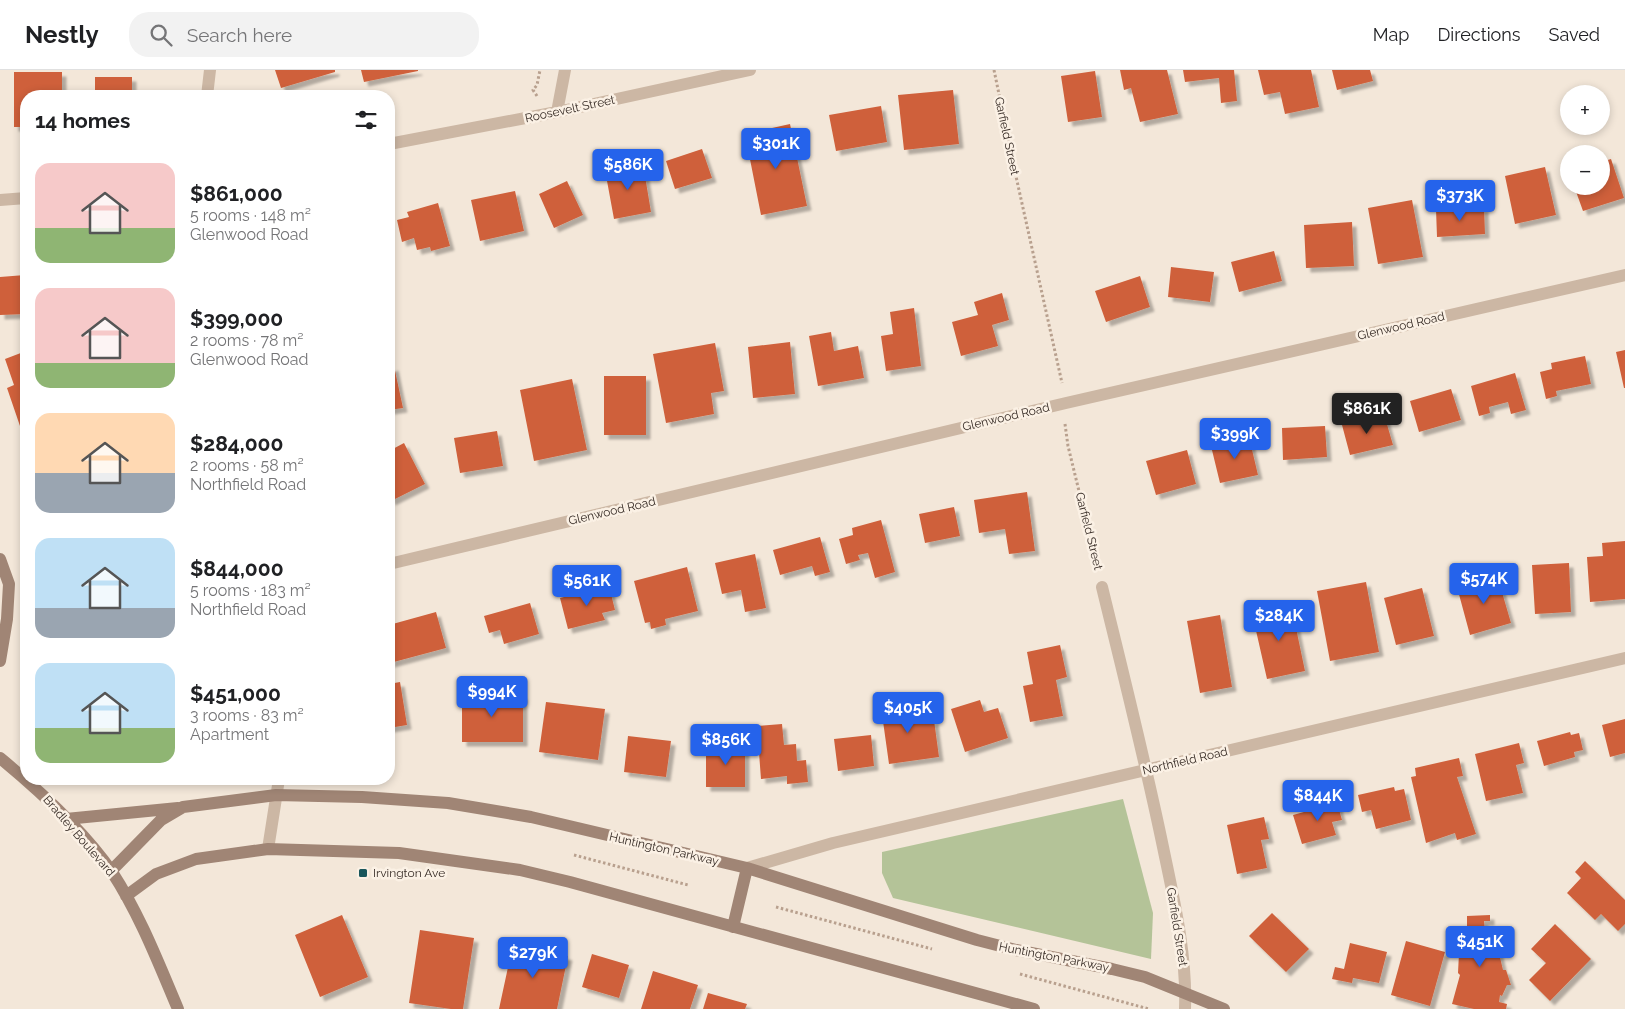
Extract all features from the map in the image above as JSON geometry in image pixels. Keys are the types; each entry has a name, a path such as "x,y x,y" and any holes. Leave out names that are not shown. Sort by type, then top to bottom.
{"street":[{"path":"208,90 210,70"},
{"path":"558,112 565,70"},
{"name":"Roosevelt Street","path":"395,143 558,112 750,70"},
{"path":"0,200 20,198"},
{"name":"Glenwood Road","path":"395,563 1066,403 1625,275"},
{"path":"0,559 9,584 7,619 0,661"},
{"name":"Garfield Street","path":"1102,587 1147,770 1179,926 1186,993 1185,1009"},
{"name":"Northfield Road","path":"747,868 833,843 1625,658"},
{"name":"Bradley Boulevard","path":"0,758 20,774"},
{"name":"Bradley Boulevard","path":"33,785 66,819 111,871 152,946 178,1009"},
{"path":"268,849 277,785"},
{"name":"Huntington Parkway","path":"111,871 161,820 183,807 276,795 362,797 448,803 531,817 747,868 977,940 1016,950 1112,968 1145,977 1224,1009"},
{"path":"66,819 183,807"},
{"path":"126,896 156,874 196,859 268,849 399,853 520,870 570,882 1034,1009"},
{"path":"733,927 747,868"}],"path":[{"path":"539,115 536,93 533,90 537,84 540,70"},
{"name":"Garfield Street","path":"994,70 1017,181 1055,344 1066,403 1064,424 1068,446 1102,587"},
{"path":"574,856 688,884"}],"green space":[{"path":"1123,799 1153,913 1151,959 893,898 882,873 882,852"}],"building":[{"path":"275,70 335,70 335,72 281,88"},
{"path":"361,70 418,70 418,71 364,82"},
{"path":"1120,70 1167,70 1178,114 1140,122 1131,88 1124,90"},
{"path":"1183,70 1234,70 1237,101 1221,103 1219,78 1185,82"},
{"path":"1258,70 1311,70 1319,107 1285,114 1280,92 1264,95"},
{"path":"1332,70 1370,70 1373,81 1337,90"},
{"path":"1095,71 1102,117 1068,122 1061,76"},
{"path":"14,72 62,72 62,90 20,90 20,127 14,127"},
{"path":"95,77 132,77 132,90 95,90"},
{"path":"953,90 959,144 904,150 898,95"},
{"path":"881,106 887,142 836,151 829,115"},
{"path":"790,124 807,206 761,215 745,134"},
{"path":"702,149 712,178 675,189 666,161"},
{"path":"1610,159 1624,198 1583,211 1577,195 1610,195"},
{"path":"643,164 651,212 614,219 605,170"},
{"path":"1545,167 1556,215 1515,224 1505,176"},
{"path":"567,181 583,215 554,228 539,194"},
{"path":"515,191 524,231 480,241 471,200"},
{"path":"1412,200 1423,257 1378,264 1368,208"},
{"path":"438,203 450,246 431,251 430,247 417,250 414,238 402,242 397,220 409,217 407,212"},
{"path":"1484,207 1485,234 1437,237 1436,209"},
{"path":"1352,222 1354,266 1306,268 1304,225"},
{"path":"1274,251 1282,281 1239,292 1231,262"},
{"path":"1171,267 1214,272 1210,302 1168,297"},
{"path":"20,275 20,314 0,315 0,277"},
{"path":"1140,276 1150,307 1106,322 1095,291"},
{"path":"1002,293 1009,320 992,325 998,346 961,356 952,322 978,315 974,302"},
{"path":"914,308 921,366 886,371 881,336 893,334 890,312"},
{"path":"831,332 834,351 858,346 864,378 818,386 809,336"},
{"path":"790,342 795,394 753,398 748,347"},
{"path":"715,343 724,391 711,393 714,414 666,423 653,354"},
{"path":"1625,350 1625,388 1624,388 1616,352"},
{"path":"20,353 20,426 7,388 14,385 5,359"},
{"path":"1585,356 1591,384 1556,391 1557,396 1546,399 1540,372 1552,369 1551,363"},
{"path":"395,371 403,408 395,409"},
{"path":"1515,373 1526,410 1511,414 1508,402 1489,407 1490,413 1479,416 1471,386"},
{"path":"604,376 646,376 646,435 604,435"},
{"path":"572,379 587,450 534,461 520,390"},
{"path":"1451,389 1461,420 1419,432 1410,401"},
{"path":"1384,414 1393,445 1350,455 1342,425"},
{"path":"1325,426 1327,457 1283,460 1282,428"},
{"path":"497,431 503,466 460,473 454,438"},
{"path":"1249,437 1258,475 1220,483 1211,446"},
{"path":"404,443 425,484 395,499 395,448"},
{"path":"1187,450 1196,484 1156,495 1146,461"},
{"path":"1027,492 1035,551 1009,554 1005,529 979,533 974,500"},
{"path":"954,507 960,536 925,543 919,514"},
{"path":"881,520 895,572 875,578 868,553 858,555 860,560 846,564 839,539 853,535 852,528"},
{"path":"820,537 830,572 815,576 812,566 780,575 773,550"},
{"path":"1625,541 1625,599 1590,602 1587,557 1603,556 1602,543"},
{"path":"755,554 766,608 745,612 741,590 722,594 715,563"},
{"path":"1569,563 1571,612 1535,614 1532,565"},
{"path":"687,567 698,611 665,619 666,625 651,629 650,622 645,623 634,581"},
{"path":"1497,575 1511,623 1470,635 1457,587"},
{"path":"1366,582 1379,652 1330,661 1317,591"},
{"path":"609,586 615,610 602,613 605,620 568,629 560,598"},
{"path":"1422,588 1434,636 1396,645 1384,598"},
{"path":"530,603 539,634 504,644 500,630 489,633 484,616"},
{"path":"1291,604 1305,671 1267,679 1252,613"},
{"path":"436,612 446,648 395,662 395,623"},
{"path":"1220,615 1232,687 1200,693 1187,621"},
{"path":"1060,645 1067,677 1056,680 1063,716 1030,722 1023,686 1033,684 1027,652"},
{"path":"400,682 407,725 395,727 395,683"},
{"path":"462,695 523,695 523,742 462,742"},
{"path":"980,700 984,712 998,708 1008,738 965,752 951,709"},
{"path":"546,702 605,709 598,760 539,752"},
{"path":"919,702 921,722 934,720 939,757 889,764 881,707"},
{"path":"1625,719 1625,753 1610,757 1602,725"},
{"path":"782,724 784,745 796,744 797,761 806,760 808,782 787,784 787,776 761,779 757,726"},
{"path":"1570,732 1571,735 1579,733 1583,750 1574,752 1575,757 1544,766 1537,741"},
{"path":"871,735 874,766 838,771 834,739"},
{"path":"628,736 671,741 666,777 624,772"},
{"path":"1519,743 1524,763 1516,765 1523,793 1486,801 1475,754"},
{"path":"706,745 745,745 745,787 706,787"},
{"path":"1459,758 1463,776 1457,777 1476,834 1457,840 1455,833 1426,843 1411,777 1416,776 1415,768"},
{"path":"1394,787 1395,791 1404,789 1411,820 1376,829 1371,810 1362,812 1358,795"},
{"path":"1336,799 1342,820 1332,822 1336,835 1302,844 1293,815 1322,807 1321,803"},
{"path":"1264,817 1269,839 1261,840 1267,868 1237,874 1227,825"},
{"path":"1585,861 1625,900 1625,924 1618,931 1601,914 1595,920 1567,893 1581,878 1575,872"},
{"path":"1272,913 1309,949 1286,972 1249,936"},
{"path":"342,915 368,977 320,997 295,935"},
{"path":"1490,915 1490,921 1484,921 1485,932 1494,931 1495,937 1501,936 1501,949 1498,949 1503,970 1506,970 1511,985 1507,985 1502,996 1500,995 1499,1002 1507,1004 1506,1009 1474,1009 1452,1004 1460,975 1458,973 1460,933 1467,932 1467,916"},
{"path":"1555,924 1591,959 1550,1001 1529,980 1546,963 1531,949"},
{"path":"420,930 474,938 463,1009 409,1003"},
{"path":"1406,941 1445,952 1430,1006 1391,995"},
{"path":"1350,943 1387,952 1379,983 1353,978 1352,983 1332,979 1335,967 1344,969"},
{"path":"513,944 568,956 557,1009 499,1009"},
{"path":"592,954 629,965 619,998 582,987"},
{"path":"653,971 698,985 690,1009 641,1009"},
{"path":"708,993 747,1004 745,1009 703,1009"}],"place":[{"name":"Irvington Ave","path":"363,873"}]}
